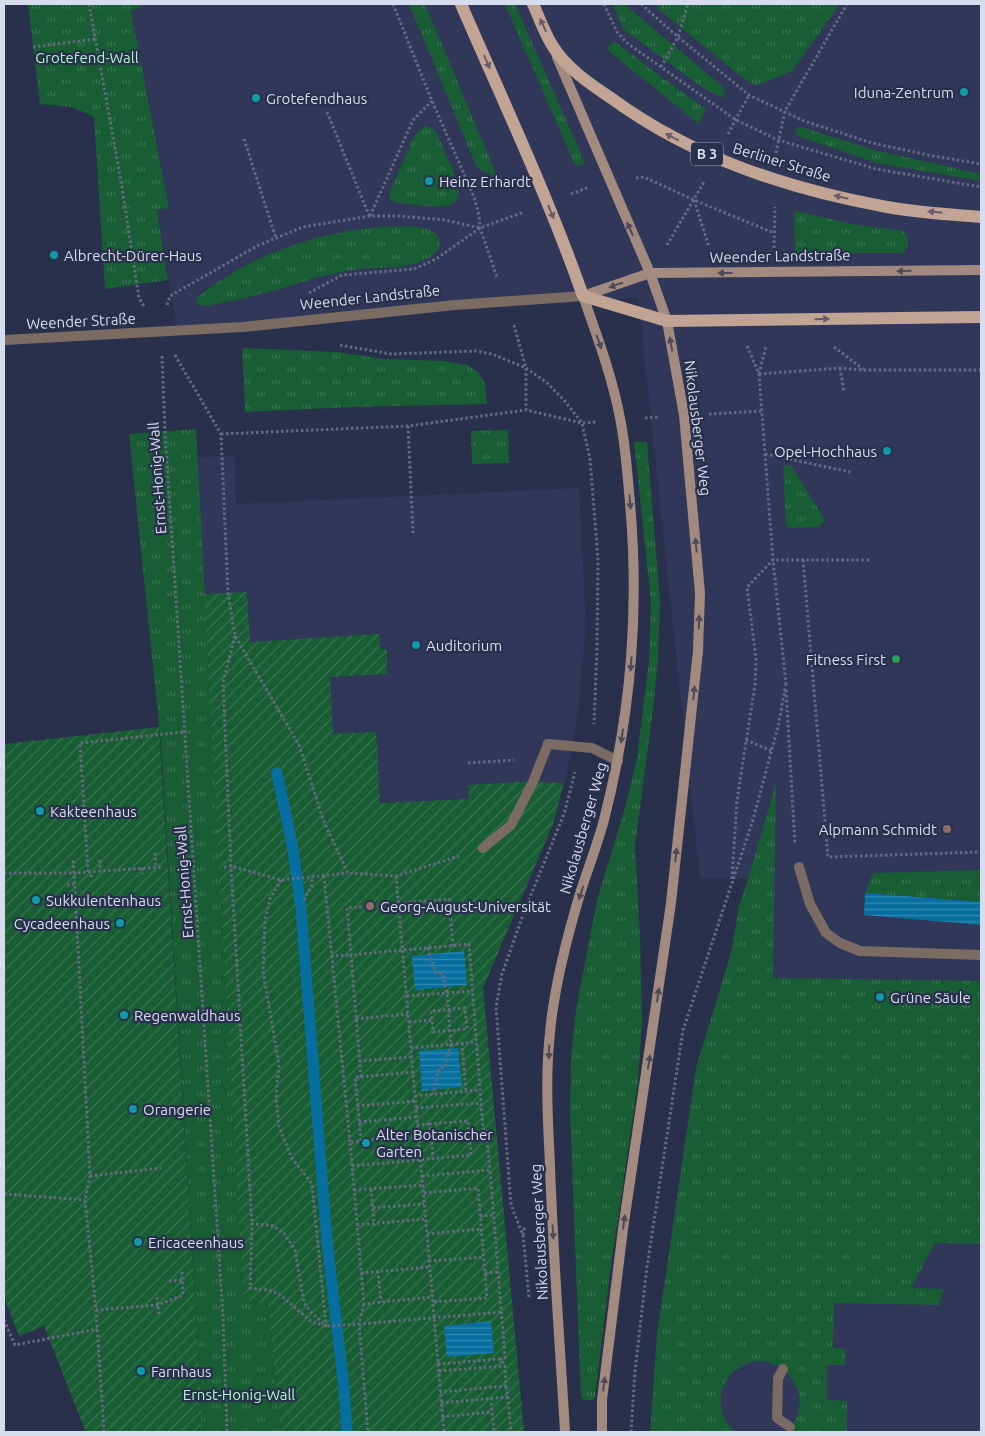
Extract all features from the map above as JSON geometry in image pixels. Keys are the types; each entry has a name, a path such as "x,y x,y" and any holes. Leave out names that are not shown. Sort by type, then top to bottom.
{"main road":[{"path":"461,4 566,248 582,296"},
{"name":"Berliner Straße","path":"533,4 552,46 570,66 592,85 628,111 659,130 733,165 775,181 888,208 981,217"},
{"name":"Weender Landstraße","path":"582,296 667,321 981,317"}],"street":[{"name":"Berliner Straße","path":"552,46 650,273 667,321"},
{"name":"Weender Landstraße","path":"161,331 243,327 455,305 582,296 650,273 981,270"},
{"name":"Nikolausberger Weg","path":"565,1432 551,1202 547,1094 550,1033 560,970 578,899 603,823 618,761 630,688 633,641 634,538 621,419 603,355 582,296"},
{"name":"Nikolausberger Weg","path":"602,1432 602,1400 623,1229 671,903 698,651 700,593 696,542 684,415 667,321"},
{"name":"Weender Straße","path":"4,340 161,331"},
{"path":"483,848 511,825 533,782 548,744 592,748 618,761"},
{"path":"799,867 810,904 826,933 840,943 860,951 981,955"},
{"path":"783,1369 778,1378 777,1418 790,1427"}],"path":[{"path":"89,4 121,181 139,298 161,331 221,434 228,593 235,636 299,746 324,822 348,873"},
{"path":"394,4 432,101 474,197 480,228"},
{"path":"604,4 617,32 627,43 736,120 778,140 876,169 981,187"},
{"path":"641,4 749,95 804,121 872,143 981,164"},
{"path":"661,67 678,37 688,4"},
{"path":"774,273 775,181 778,140 785,112 847,4"},
{"path":"33,47 96,39"},
{"path":"736,120 749,95"},
{"path":"370,216 413,120 432,101"},
{"path":"327,112 370,216"},
{"path":"244,138 276,238"},
{"path":"650,273 694,200 774,232"},
{"path":"161,331 170,296 257,246 303,227 370,216 400,216 445,220 480,228"},
{"path":"389,271 414,269 436,260 480,228"},
{"name":"Ernst-Honig-Wall","path":"161,331 165,432 223,1316 226,1432"},
{"path":"391,354 476,351 492,354 526,368 546,382 564,400 582,423 590,460 598,558 597,647 592,748 578,762 564,814 524,912 502,974 496,1007 511,1206 523,1235"},
{"path":"840,368 844,391"},
{"path":"799,867 796,858 786,684 773,560 758,374 840,368 863,370 981,370"},
{"path":"221,434 408,426 526,410"},
{"path":"408,426 413,533"},
{"path":"765,454 850,472"},
{"path":"731,885 737,800 755,685 756,659 747,586 773,560 868,560"},
{"path":"803,560 828,857 981,852"},
{"path":"235,636 223,682 231,866 252,1224 250,1288 268,1290 279,1294 312,1322 326,1326 345,1326 502,1312"},
{"path":"631,1432 635,1371 647,1267 683,1030 752,823 778,728 786,684"},
{"path":"91,877 80,743 185,732"},
{"path":"746,740 772,751"},
{"path":"468,763 494,761"},
{"path":"224,866 231,866 281,880 348,873 396,876 483,848"},
{"path":"155,854 156,868"},
{"path":"73,858 90,1176 85,1200 96,1310 104,1432"},
{"path":"100,860 100,871"},
{"path":"4,873 90,872 162,867"},
{"path":"142,868 143,874"},
{"path":"324,876 364,1304 359,1324 368,1432"},
{"path":"396,876 444,1432"},
{"path":"304,900 312,884 312,878"},
{"path":"281,880 270,899 265,920 263,970 279,1065 276,1096 279,1127 292,1158 312,1184 326,1326"},
{"path":"67,885 74,884"},
{"path":"361,1076 347,908 449,899 453,946"},
{"path":"331,956 469,944 483,1129 486,1129 490,1170 505,1358 438,1364"},
{"path":"428,948 437,974 442,972 450,1030 450,1044 445,1067 439,1068 433,1094"},
{"path":"407,996 473,990"},
{"path":"465,1008 467,1029 432,1032 432,1020 431,1011 465,1008"},
{"path":"356,1019 408,1014"},
{"path":"409,1022 432,1020"},
{"path":"411,1048 476,1042"},
{"path":"462,1043 466,1091"},
{"path":"360,1061 412,1057"},
{"path":"361,1141 356,1077 413,1072"},
{"path":"415,1096 480,1090"},
{"path":"358,1106 416,1101"},
{"path":"416,1108 481,1102"},
{"path":"359,1122 417,1117"},
{"path":"352,1166 471,1155 468,1121 417,1125"},
{"path":"430,1124 433,1158"},
{"path":"350,1142 419,1136"},
{"path":"90,1176 161,1168"},
{"path":"422,1176 490,1170"},
{"path":"354,1190 422,1185"},
{"path":"424,1193 478,1188 484,1257 487,1298 433,1302"},
{"path":"371,1189 374,1224"},
{"path":"4,1194 85,1200"},
{"path":"373,1208 424,1204"},
{"path":"480,1216 493,1214"},
{"path":"357,1225 426,1219"},
{"path":"252,1224 271,1226 284,1233 295,1250 304,1303 326,1326"},
{"path":"427,1234 481,1229"},
{"path":"429,1262 484,1257"},
{"path":"361,1273 430,1267"},
{"path":"378,1271 381,1302"},
{"path":"96,1310 158,1305 183,1295 182,1272"},
{"path":"485,1273 498,1272"},
{"path":"170,1281 182,1280"},
{"path":"157,1297 159,1314"},
{"path":"364,1304 433,1298"},
{"path":"4,1320 15,1345 97,1329"},
{"path":"500,1359 505,1366 511,1432"},
{"path":"438,1371 505,1366"},
{"path":"440,1392 506,1386"},
{"path":"442,1403 508,1397"},
{"path":"490,1398 494,1432"},
{"path":"442,1417 492,1412"}],"shaded area":[{"path":"142,4 981,4 981,1432 650,1432 657,1335 696,1068 731,953 739,906 748,879 700,878 638,298 177,328 157,210 169,208 131,11 142,7"},
{"name":"Alter Botanischer Garten","path":"234,456 236,504 579,488 586,626 577,720 566,777 553,824 483,988 524,1432 281,1432 268,1306 243,1299 197,457"},
{"path":"865,893 981,902 981,925 864,915"},
{"path":"464,951 467,985 415,990 412,956"},
{"path":"458,1048 462,1087 422,1091 419,1051"},
{"path":"491,1321 494,1353 447,1357 444,1326"}],"green space":[{"name":"Grotefend-Wall","path":"28,4 142,4 142,7 131,11 169,208 157,210 168,280 105,289 94,117 72,107 40,104"},
{"path":"409,4 425,4 498,178 477,168"},
{"path":"505,4 515,4 585,163 576,167"},
{"path":"613,4 624,4 721,85 725,92 724,98 703,88 623,29"},
{"path":"659,4 840,4 792,71 755,86 656,7"},
{"path":"614,41 706,109 699,124 606,49"},
{"path":"425,126 432,128 437,133 456,179 458,186 457,199 449,205 435,206 398,203 391,200 390,197 391,190 414,136"},
{"path":"798,126 874,150 981,174 981,181 877,163 795,135"},
{"path":"794,211 858,225 903,231 908,238 908,246 903,253 795,253"},
{"path":"402,226 419,227 434,232 440,240 439,249 432,256 413,264 346,271 250,297 207,306 202,306 196,302 206,291 239,269 283,249 306,241 354,230"},
{"path":"242,348 337,352 384,359 444,361 467,365 479,373 485,384 487,404 245,412"},
{"name":"Ernst-Honig-Wall","path":"196,429 243,1299 268,1306 281,1432 201,1432 201,1396 161,744 129,434"},
{"path":"508,430 509,463 472,464 471,431"},
{"path":"634,442 647,442 660,600 658,660 653,710 635,845 642,1022 638,1081 610,1273 595,1397 593,1400 584,1400 581,1397 570,1114 571,1057 576,1010 597,900 625,808 637,758 649,661 651,601"},
{"path":"791,465 825,520 820,527 789,528 786,524 783,468"},
{"name":"Alter Botanischer Garten","path":"247,592 250,642 379,634 380,649 387,649 387,674 330,677 333,734 376,732 380,803 469,799 468,785 520,782 564,783 553,824 483,988 524,1432 281,1432 268,1306 243,1299 204,594"},
{"path":"159,727 201,1396 201,1432 82,1432 85,1430 44,1326 19,1336 4,1297 4,744"},
{"path":"776,783 773,978 981,981 981,1244 935,1243 911,1288 944,1289 939,1305 834,1303 833,1348 845,1349 845,1365 827,1365 827,1400 847,1401 847,1432 785,1432 795,1419 799,1405 798,1391 792,1379 782,1369 770,1363 756,1362 740,1367 733,1372 725,1382 722,1391 721,1405 723,1415 736,1432 650,1432 657,1335 696,1068 731,953 739,906"},
{"path":"981,870 981,902 865,893 873,873"}],"waterway":[{"path":"277,773 293,849 301,909 327,1241 344,1388 347,1432"}],"place":[{"name":"Iduna-Zentrum","path":"964,92"},
{"name":"Grotefendhaus","path":"256,98"},
{"name":"Heinz Erhardt","path":"429,181"},
{"name":"Albrecht-Dürer-Haus","path":"54,255"},
{"name":"Opel-Hochhaus","path":"887,451"},
{"name":"Auditorium","path":"416,645"},
{"name":"Fitness First","path":"896,659"},
{"name":"Kakteenhaus","path":"40,811"},
{"name":"Alpmann Schmidt","path":"947,829"},
{"name":"Sukkulentenhaus","path":"36,900"},
{"name":"Georg-August-Universität","path":"370,906"},
{"name":"Cycadeenhaus","path":"120,923"},
{"name":"Grüne Säule","path":"880,997"},
{"name":"Regenwaldhaus","path":"124,1015"},
{"name":"Orangerie","path":"133,1109"},
{"name":"Alter Botanischer Garten","path":"366,1143"},
{"name":"Ericaceenhaus","path":"138,1242"},
{"name":"Farnhaus","path":"141,1371"}]}
